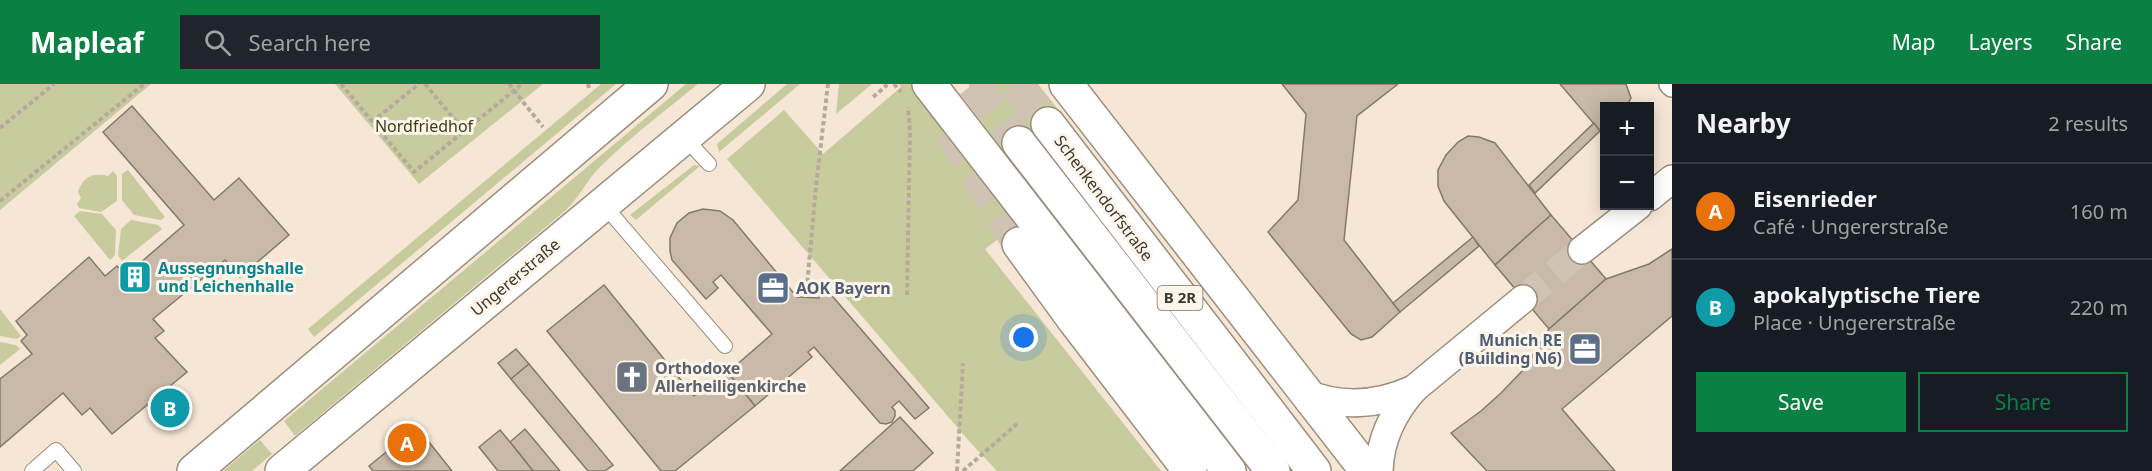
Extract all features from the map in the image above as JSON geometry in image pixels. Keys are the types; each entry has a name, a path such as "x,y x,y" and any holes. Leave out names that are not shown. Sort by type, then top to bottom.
{"main road":[{"path":"194,471 651,84"},
{"name":"Ungererstraße","path":"282,471 748,84"},
{"path":"929,84 1229,471"},
{"path":"951,84 952,105 956,118"},
{"path":"1066,84 1367,471"},
{"name":"Schenkendorfstraße","path":"1048,124 1314,471"},
{"name":"Schenkendorfstraße","path":"1019,143 1273,471"},
{"path":"1019,244 1190,471"}],"street":[{"path":"1654,194 1672,179"},
{"path":"1582,250 1633,210"},
{"path":"1379,471 1383,444 1392,420 1415,388 1524,299"},
{"path":"1305,393 1351,404 1387,399 1415,388"}],"lane":[{"path":"684,137 709,164"},
{"path":"603,204 725,346"},
{"path":"32,471 56,450 74,471"}],"path":[{"path":"0,128 54,84"},
{"path":"0,201 144,84"},
{"path":"341,84 414,172 522,84"},
{"path":"372,122 419,84"},
{"path":"425,84 464,132"},
{"path":"508,84 543,127"},
{"path":"806,297 828,84"},
{"path":"873,97 886,86 884,84"},
{"path":"894,84 906,100 910,119 907,295"},
{"path":"957,471 963,363"},
{"path":"158,410 177,431"},
{"path":"963,471 1018,423"}],"green space":[{"path":"0,84 151,84 0,210"},
{"name":"Nordfriedhof","path":"335,84 543,84 419,184"},
{"path":"601,84 616,84 314,337 308,329"},
{"path":"686,84 698,84 611,156 595,172 565,211 295,436 284,421"},
{"path":"787,84 800,84 719,152 717,144"},
{"path":"839,84 872,84 836,114"},
{"path":"899,84 912,84 1021,222 985,249 1161,471 997,471 727,159 784,110 823,154 901,87"},
{"path":"969,84 1038,84 1057,108 1003,151 969,105"},
{"path":"694,165 700,166 636,220 630,215"},
{"path":"128,170 165,217 161,220 134,215 122,200 122,174"},
{"path":"113,171 117,176 117,201 101,212 79,208 77,204 81,198 78,192 85,179 93,175 108,176"},
{"path":"80,211 102,214 116,230 115,255 110,260 74,216"},
{"path":"131,220 158,225 162,229 122,261 118,255 121,229"},
{"path":"0,309 21,336 17,339 0,336"},
{"path":"0,342 16,345 20,349 0,365"},
{"path":"260,440 272,454 252,471 223,471"}],"building":[{"path":"1282,84 1398,84 1357,116 1344,240 1400,312 1372,337 1361,340 1351,334 1268,232 1298,200 1306,114"},
{"path":"1560,84 1626,84 1631,98 1629,102 1600,102 1600,131"},
{"name":"Aussegnungshalle und Leichenhalle","path":"132,106 214,200 239,178 289,235 240,277 225,260 153,319 164,331 155,338 187,372 112,434 90,408 82,415 63,393 0,447 0,379 32,354 21,341 27,335 16,321 89,257 105,276 117,266 125,276 184,225 103,132"},
{"path":"1594,123 1600,131 1535,193 1529,185"},
{"path":"1468,136 1495,143 1551,215 1495,265 1444,201 1438,186 1438,170 1446,155 1458,142"},
{"path":"703,209 720,211 733,220 797,297 819,298 821,283 929,408 915,419 899,401 892,407 895,416 892,422 880,423 814,347 808,352 812,357 755,406 727,373 772,334 721,275 713,282 718,288 706,299 672,260 670,238 677,223 689,213"},
{"path":"1551,215 1606,279 1549,329 1495,265"},
{"path":"1473,237 1479,246 1400,312 1393,303"},
{"name":"Munich RE (Building N6)","path":"1672,249 1672,316 1562,409 1615,471 1487,471 1451,433 1501,393 1525,368 1549,329 1606,279 1649,264"},
{"name":"Orthodoxe Allerheiligenkirche","path":"604,285 694,396 726,370 755,406 675,471 661,471 547,331"},
{"path":"516,349 529,364 511,379 498,363"},
{"path":"529,364 613,465 605,471 588,471 511,379"},
{"path":"900,417 933,453 913,471 840,471"},
{"path":"417,427 452,471 373,471 369,466"},
{"path":"525,429 560,471 533,471 510,442"},
{"path":"500,430 533,471 498,471 479,447"}],"tunnel":[{"path":"973,84 1019,143"},
{"path":"1016,84 1048,124"},
{"path":"951,130 1019,244"},
{"path":"1523,299 1582,250"}],"place":[{"name":"Aussegnungshalle und Leichenhalle","path":"135,277"},
{"name":"AOK Bayern","path":"773,288"},
{"name":"Munich RE (Building N6)","path":"1585,349"},
{"name":"Orthodoxe Allerheiligenkirche","path":"632,377"},
{"name":"apokalyptische Tiere","path":"170,408"},
{"name":"Eisenrieder","path":"407,443"}]}
